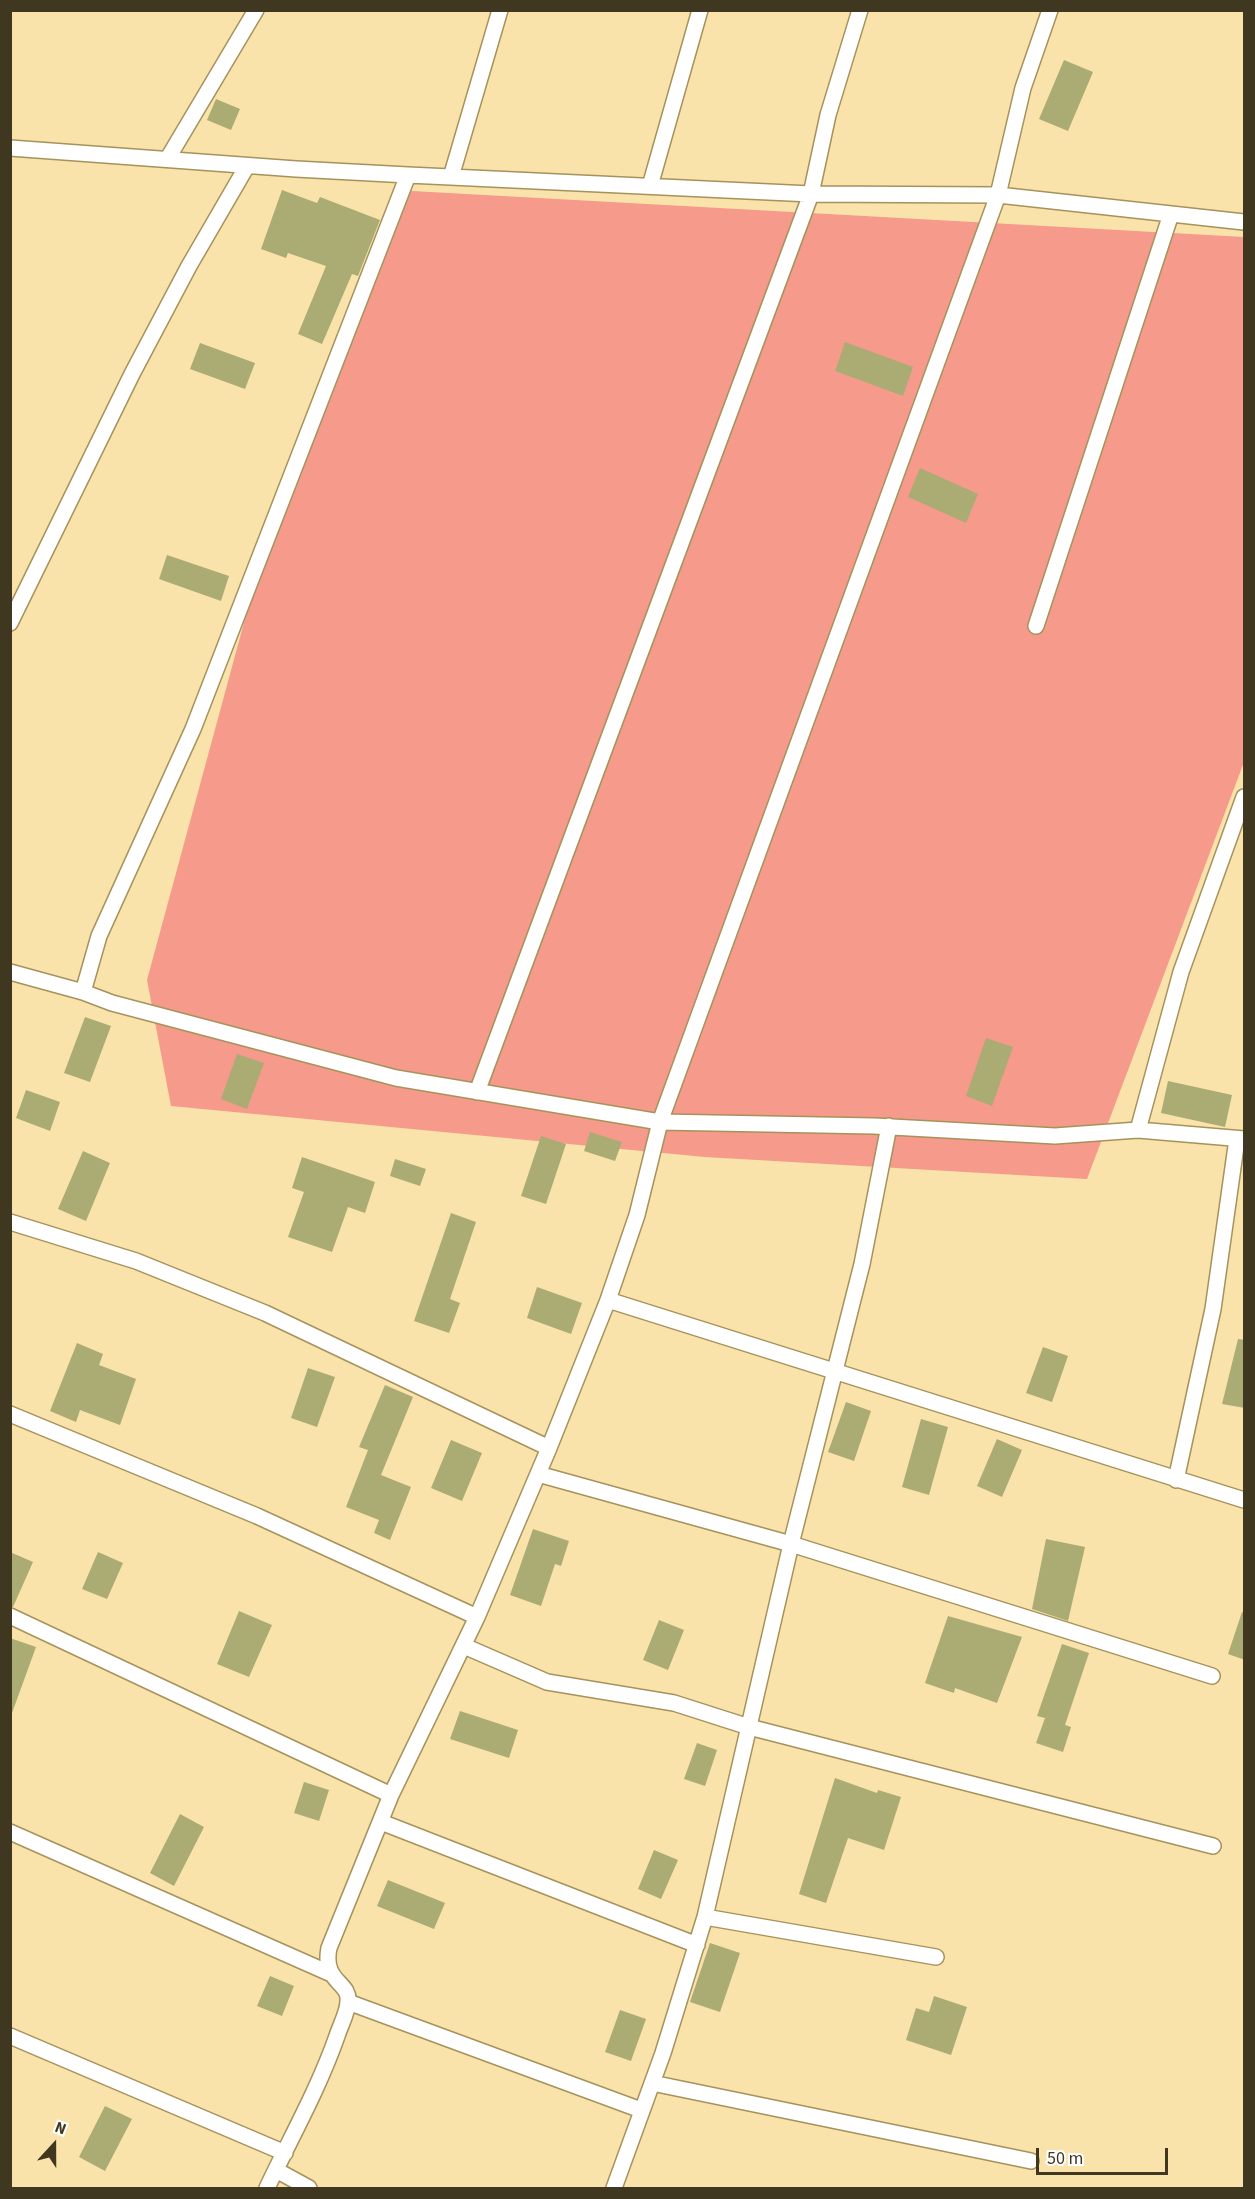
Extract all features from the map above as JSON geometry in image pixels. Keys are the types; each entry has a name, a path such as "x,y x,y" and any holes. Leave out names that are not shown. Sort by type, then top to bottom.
{"street":[{"path":"168,158 256,10"},
{"path":"452,177 500,10"},
{"path":"650,186 700,10"},
{"path":"477,1092 811,194 828,115 860,10"},
{"path":"329,1973 327,1962 330,1948 391,1794 477,1617 549,1448 608,1300 637,1215 660,1122 998,195 1023,88 1050,10"},
{"path":"10,148 168,158 247,166 408,175 811,194 998,195 1245,222"},
{"path":"10,623 132,374 189,266 247,166"},
{"path":"83,992 99,936 193,729 408,175"},
{"path":"1036,626 1171,214"},
{"path":"1138,1130 1181,972 1245,797"},
{"path":"10,972 83,992 112,1003 396,1078 660,1122 889,1126 1055,1136 1138,1130 1241,1139 1213,1309 1176,1480"},
{"path":"614,2188 652,2083 705,1917 791,1544 862,1264 889,1126"},
{"path":"10,1222 136,1261 265,1313 549,1448"},
{"path":"608,1300 1245,1500"},
{"path":"10,1414 257,1515 477,1617"},
{"path":"538,1474 791,1544 1212,1676"},
{"path":"10,1616 391,1794"},
{"path":"464,1646 547,1682 674,1703 749,1727 1213,1846"},
{"path":"381,1822 697,1945"},
{"path":"10,1832 329,1973 344,1989 348,2002 327,2063 304,2117 267,2188"},
{"path":"705,1917 936,1957"},
{"path":"348,2002 641,2110"},
{"path":"10,2036 285,2153"},
{"path":"652,2083 1031,2161"},
{"path":"276,2170 309,2188"}],"shaded area":[{"path":"394,190 1244,237 1244,762 1087,1179 705,1157 171,1106 147,980 271,523"}],"building":[{"path":"1064,60 1093,72 1068,131 1039,119"},
{"path":"216,99 240,109 231,130 207,120"},
{"path":"282,190 317,203 320,197 380,220 358,276 352,274 322,344 298,334 326,266 288,253 286,258 261,249"},
{"path":"845,342 913,367 903,396 835,371"},
{"path":"200,343 255,363 245,389 190,369"},
{"path":"920,468 978,494 966,523 908,497"},
{"path":"167,555 229,576 221,601 159,579"},
{"path":"85,1017 111,1026 90,1082 64,1073"},
{"path":"986,1038 1013,1047 992,1106 966,1096"},
{"path":"237,1054 264,1063 247,1109 221,1099"},
{"path":"1168,1081 1232,1095 1225,1127 1161,1113"},
{"path":"26,1090 60,1102 50,1131 16,1118"},
{"path":"590,1132 622,1142 615,1161 584,1151"},
{"path":"541,1136 566,1144 546,1204 521,1196"},
{"path":"83,1151 110,1163 86,1221 58,1209"},
{"path":"302,1157 375,1182 365,1213 348,1207 332,1252 288,1237 304,1192 292,1188"},
{"path":"395,1159 426,1169 420,1186 390,1176"},
{"path":"451,1213 476,1222 450,1299 460,1303 449,1333 414,1321"},
{"path":"537,1287 582,1303 571,1334 527,1318"},
{"path":"1238,1339 1245,1340 1245,1408 1222,1404"},
{"path":"77,1343 103,1354 99,1365 136,1379 120,1425 80,1410 76,1422 50,1411"},
{"path":"1043,1347 1068,1356 1052,1402 1026,1393"},
{"path":"308,1368 335,1377 317,1427 291,1418"},
{"path":"385,1385 413,1397 381,1475 411,1487 390,1540 374,1533 379,1520 346,1507 368,1450 359,1447"},
{"path":"846,1402 871,1411 854,1461 828,1452"},
{"path":"921,1419 948,1427 929,1495 902,1487"},
{"path":"997,1439 1022,1450 1002,1497 977,1486"},
{"path":"451,1440 482,1453 462,1501 431,1488"},
{"path":"533,1529 569,1541 561,1566 555,1564 541,1606 510,1595"},
{"path":"1046,1539 1085,1547 1068,1621 1032,1609"},
{"path":"10,1552 33,1562 13,1607 10,1606"},
{"path":"98,1552 123,1563 107,1599 82,1589"},
{"path":"239,1611 272,1625 249,1677 217,1664"},
{"path":"1242,1612 1245,1613 1245,1660 1228,1654"},
{"path":"948,1616 1022,1637 997,1703 955,1688 954,1693 925,1683"},
{"path":"659,1620 684,1630 668,1670 643,1660"},
{"path":"10,1638 36,1647 12,1713 10,1712"},
{"path":"1062,1644 1089,1653 1065,1725 1071,1727 1063,1752 1036,1743 1045,1718 1037,1716"},
{"path":"460,1711 518,1730 509,1758 450,1739"},
{"path":"697,1743 717,1750 705,1786 684,1779"},
{"path":"835,1778 877,1793 878,1790 901,1797 884,1850 848,1838 826,1903 799,1894"},
{"path":"304,1782 329,1790 319,1821 294,1813"},
{"path":"180,1814 204,1827 174,1886 150,1873"},
{"path":"654,1850 678,1860 661,1899 638,1889"},
{"path":"388,1880 445,1903 434,1929 377,1906"},
{"path":"710,1943 740,1953 720,2012 690,2002"},
{"path":"270,1976 294,1986 282,2016 257,2006"},
{"path":"934,1996 967,2007 951,2055 906,2040 916,2008 929,2012"},
{"path":"620,2010 646,2019 631,2061 605,2052"},
{"path":"105,2106 132,2119 105,2171 79,2157"}]}
